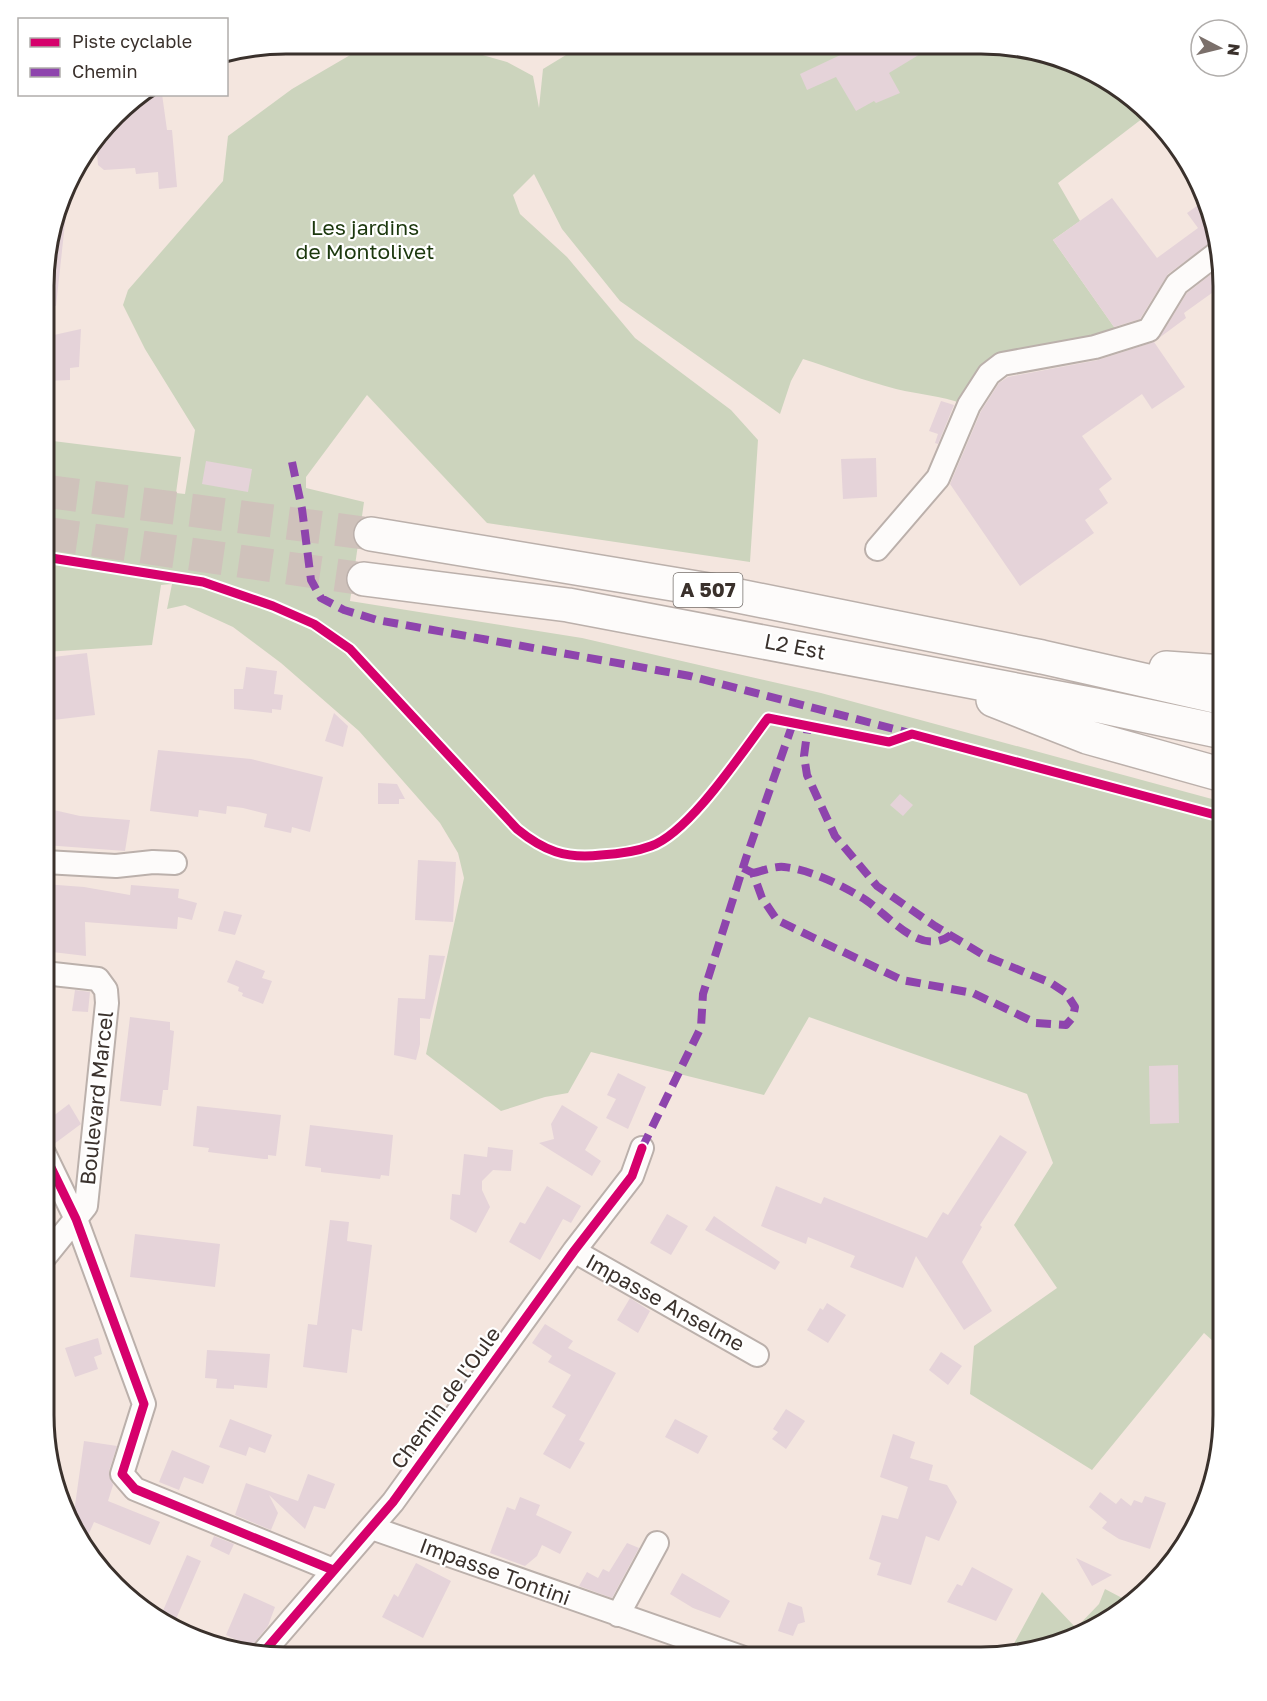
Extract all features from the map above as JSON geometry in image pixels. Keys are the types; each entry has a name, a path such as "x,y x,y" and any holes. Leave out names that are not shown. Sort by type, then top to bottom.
{"highway":[{"name":"L2 Est","path":"371,534 709,590 1042,657 1213,696"},
{"name":"L2 Est","path":"364,579 568,605 919,671 1213,730"},
{"path":"1042,657 1213,671"},
{"path":"919,671 1088,737 1213,772"}],"street":[{"path":"877,549 938,478 969,405 989,374 1002,364 1095,347 1149,330 1177,284 1211,258"},
{"path":"54,863 116,866 153,862 175,863"},
{"name":"Boulevard Marcel","path":"54,974 92,977 103,984 107,1003 86,1206 54,1246"},
{"name":"Chemin de l'Oule","path":"269,1647 333,1570 372,1528 573,1251 632,1176 642,1148"},
{"path":"54,1174 76,1219 144,1404 122,1474 128,1484 135,1489 333,1570"},
{"name":"Impasse Anselme","path":"573,1251 757,1355"},
{"name":"Impasse Tontini","path":"372,1528 711,1647"},
{"path":"618,1616 657,1543"}],"green space":[{"name":"Les jardins de Montolivet","path":"352,54 479,54 507,62 533,76 539,108 543,69 568,54 996,54 1026,58 1056,66 1084,78 1110,93 1142,119 1058,183 1080,221 1053,240 1119,334 998,357 963,404 884,386 803,359 791,381 780,414 620,301 562,229 534,174 513,195 520,214 567,257 635,338 731,410 758,440 750,562 487,523 367,395 306,477 306,488 364,502 350,601 582,638 821,693 1213,799 1213,1341 1204,1333 1092,1470 970,1394 974,1346 1057,1288 1014,1225 1053,1163 1027,1094 809,1017 764,1095 591,1052 568,1093 545,1097 501,1111 426,1054 464,878 458,853 440,823 359,731 281,663 233,627 185,605 167,609 172,584 161,585 152,645 54,651 54,441 181,457 176,493 185,494 195,430 145,349 123,305 128,290 223,181 228,136 292,89"},
{"path":"1105,1589 1123,1598 1079,1625 1099,1604"},
{"path":"1042,1592 1075,1627 1056,1635 1013,1645"}],"building":[{"path":"842,54 920,54 889,73 900,93 876,103 874,101 856,111 836,77 807,90 800,74"},
{"path":"153,96 162,96 167,130 172,130 177,187 159,189 158,172 136,174 135,168 104,170 98,165 97,153 112,133 133,112"},
{"path":"1112,198 1157,258 1198,228 1187,213 1198,205 1209,244 1168,274 1140,319 1114,327 1053,240"},
{"path":"65,214 66,214 56,306 54,306 54,271 58,241"},
{"path":"1213,273 1213,292 1184,313 1186,318 1159,338 1187,293"},
{"path":"81,329 79,367 70,368 70,380 54,381 54,335"},
{"path":"1154,342 1185,387 1152,409 1142,394 1082,436 1112,479 1099,489 1108,503 1085,520 1094,533 1020,586 950,484 981,411 999,383 1008,377 1098,360"},
{"path":"941,401 954,405 938,444 935,443 938,434 929,431"},
{"path":"876,458 877,497 843,499 841,459"},
{"path":"206,461 252,469 248,492 202,484"},
{"path":"87,653 95,715 54,720 54,657"},
{"path":"246,667 277,671 274,694 283,695 281,710 272,709 272,713 234,709 234,689 243,689"},
{"path":"334,713 348,726 343,747 325,741"},
{"path":"158,750 251,759 323,777 310,832 292,827 291,833 264,827 267,814 243,808 227,806 226,814 199,810 198,817 150,811"},
{"path":"378,783 397,784 405,799 399,799 399,804 378,804"},
{"path":"900,794 913,805 903,816 890,805"},
{"path":"54,810 80,816 130,820 125,851 54,846"},
{"path":"418,860 456,862 453,922 415,920"},
{"path":"54,885 130,895 131,885 179,889 178,898 197,903 192,920 178,917 177,929 85,922 86,956 54,952"},
{"path":"224,911 242,915 235,935 218,931"},
{"path":"429,955 445,956 430,1019 420,1018 420,1044 416,1060 394,1055 398,998 425,999"},
{"path":"236,960 265,971 262,978 272,981 263,1004 242,996 243,993 238,991 239,987 227,982"},
{"path":"75,990 90,992 88,1012 72,1011"},
{"path":"130,1017 170,1022 170,1030 174,1031 168,1090 163,1090 161,1106 120,1101"},
{"path":"1178,1065 1179,1123 1150,1124 1149,1066"},
{"path":"618,1073 646,1087 628,1129 606,1118 616,1099 607,1095"},
{"path":"69,1104 81,1124 54,1144 54,1115"},
{"path":"562,1105 598,1127 585,1150 601,1161 592,1176 539,1143 554,1139 551,1124"},
{"path":"197,1106 281,1115 276,1156 268,1155 268,1159 264,1159 208,1152 209,1148 193,1146"},
{"path":"310,1125 393,1135 389,1176 381,1175 380,1179 321,1172 321,1168 305,1166"},
{"path":"1000,1135 1027,1152 980,1225 982,1227 962,1262 992,1311 964,1330 916,1256 903,1288 850,1267 855,1256 808,1237 806,1244 761,1226 776,1186 821,1204 824,1197 927,1238 943,1212 948,1215"},
{"path":"488,1147 513,1150 511,1171 493,1170 482,1181 482,1190 490,1207 476,1233 450,1219 452,1194 460,1195 464,1154 487,1157"},
{"path":"547,1186 581,1206 571,1223 563,1219 540,1260 509,1242 520,1222 525,1224"},
{"path":"667,1214 688,1226 671,1255 650,1243"},
{"path":"714,1216 780,1262 775,1270 705,1230"},
{"path":"330,1220 349,1222 347,1241 372,1245 362,1331 352,1329 347,1373 303,1367 308,1324 317,1325"},
{"path":"135,1234 220,1244 215,1287 130,1277"},
{"path":"630,1298 650,1311 638,1333 617,1320"},
{"path":"827,1303 846,1315 828,1343 807,1330 820,1308 823,1310"},
{"path":"545,1324 573,1341 568,1348 616,1373 579,1440 585,1443 570,1469 543,1454 566,1415 552,1407 571,1375 548,1362 552,1356 532,1343"},
{"path":"98,1338 102,1354 94,1357 98,1369 75,1377 65,1348"},
{"path":"207,1350 270,1354 267,1388 234,1385 234,1389 216,1388 217,1379 205,1378"},
{"path":"941,1352 962,1366 948,1385 929,1370"},
{"path":"786,1409 805,1421 786,1449 772,1439 778,1432 773,1429"},
{"path":"230,1419 272,1435 265,1453 249,1447 246,1456 219,1447"},
{"path":"675,1419 708,1436 698,1454 665,1437"},
{"path":"893,1434 915,1442 910,1458 933,1465 929,1480 947,1485 957,1502 939,1541 926,1536 911,1585 877,1575 881,1563 869,1559 882,1515 898,1519 908,1487 880,1477"},
{"path":"84,1441 117,1446 109,1471 113,1485 108,1501 160,1522 150,1545 94,1522 88,1536 74,1510"},
{"path":"172,1450 210,1466 203,1484 184,1477 179,1490 159,1482"},
{"path":"308,1474 335,1484 325,1509 314,1506 305,1529 269,1495 278,1513 271,1530 235,1515 246,1483 298,1501"},
{"path":"1100,1492 1116,1504 1121,1498 1131,1506 1134,1500 1142,1503 1145,1496 1166,1503 1150,1549 1119,1539 1102,1528 1107,1522 1089,1507"},
{"path":"520,1497 540,1505 536,1515 572,1532 560,1554 542,1545 537,1556 525,1566 490,1553 507,1507 515,1510"},
{"path":"214,1536 234,1544 229,1555 210,1546"},
{"path":"627,1543 639,1548 612,1598 579,1586 587,1572 598,1578 603,1569 609,1572"},
{"path":"187,1555 201,1561 176,1619 163,1611"},
{"path":"1076,1558 1112,1575 1092,1586"},
{"path":"416,1563 451,1581 423,1638 382,1617 394,1594 398,1597"},
{"path":"972,1567 1013,1589 996,1621 947,1602 957,1584 962,1586"},
{"path":"682,1573 730,1601 720,1618 693,1608 670,1594"},
{"path":"244,1593 275,1607 268,1626 253,1645 243,1643 226,1635"},
{"path":"788,1602 802,1607 805,1622 798,1624 793,1636 778,1631"}],"tunnel":[{"path":"54,492 371,534"},
{"path":"54,534 364,579"}],"marked path":[{"path":"292,462 302,509 311,580 321,598 344,610 377,620 690,676 910,733"},
{"path":"642,1148 701,1027 703,994 746,858 793,723"},
{"path":"743,868 753,873 762,898 777,920 902,980 973,993 1036,1023 1066,1025 1073,1017 1075,1007 1066,993 1051,983 985,956 935,926 877,886 835,836 807,775 804,756 808,726"},
{"path":"753,873 780,867 814,874 861,897 915,937 927,941 939,941 951,935"}],"cycle path":[{"path":"54,558 203,582 273,606 314,624 350,649 517,829 536,843 556,852 576,856 614,854 639,850 666,838 682,825 714,790 768,718 889,742 912,734 1213,814"},
{"path":"268,1647 393,1502 574,1251 632,1176 642,1148"},
{"path":"54,1174 76,1219 144,1404 122,1474 135,1489 333,1570"}]}
